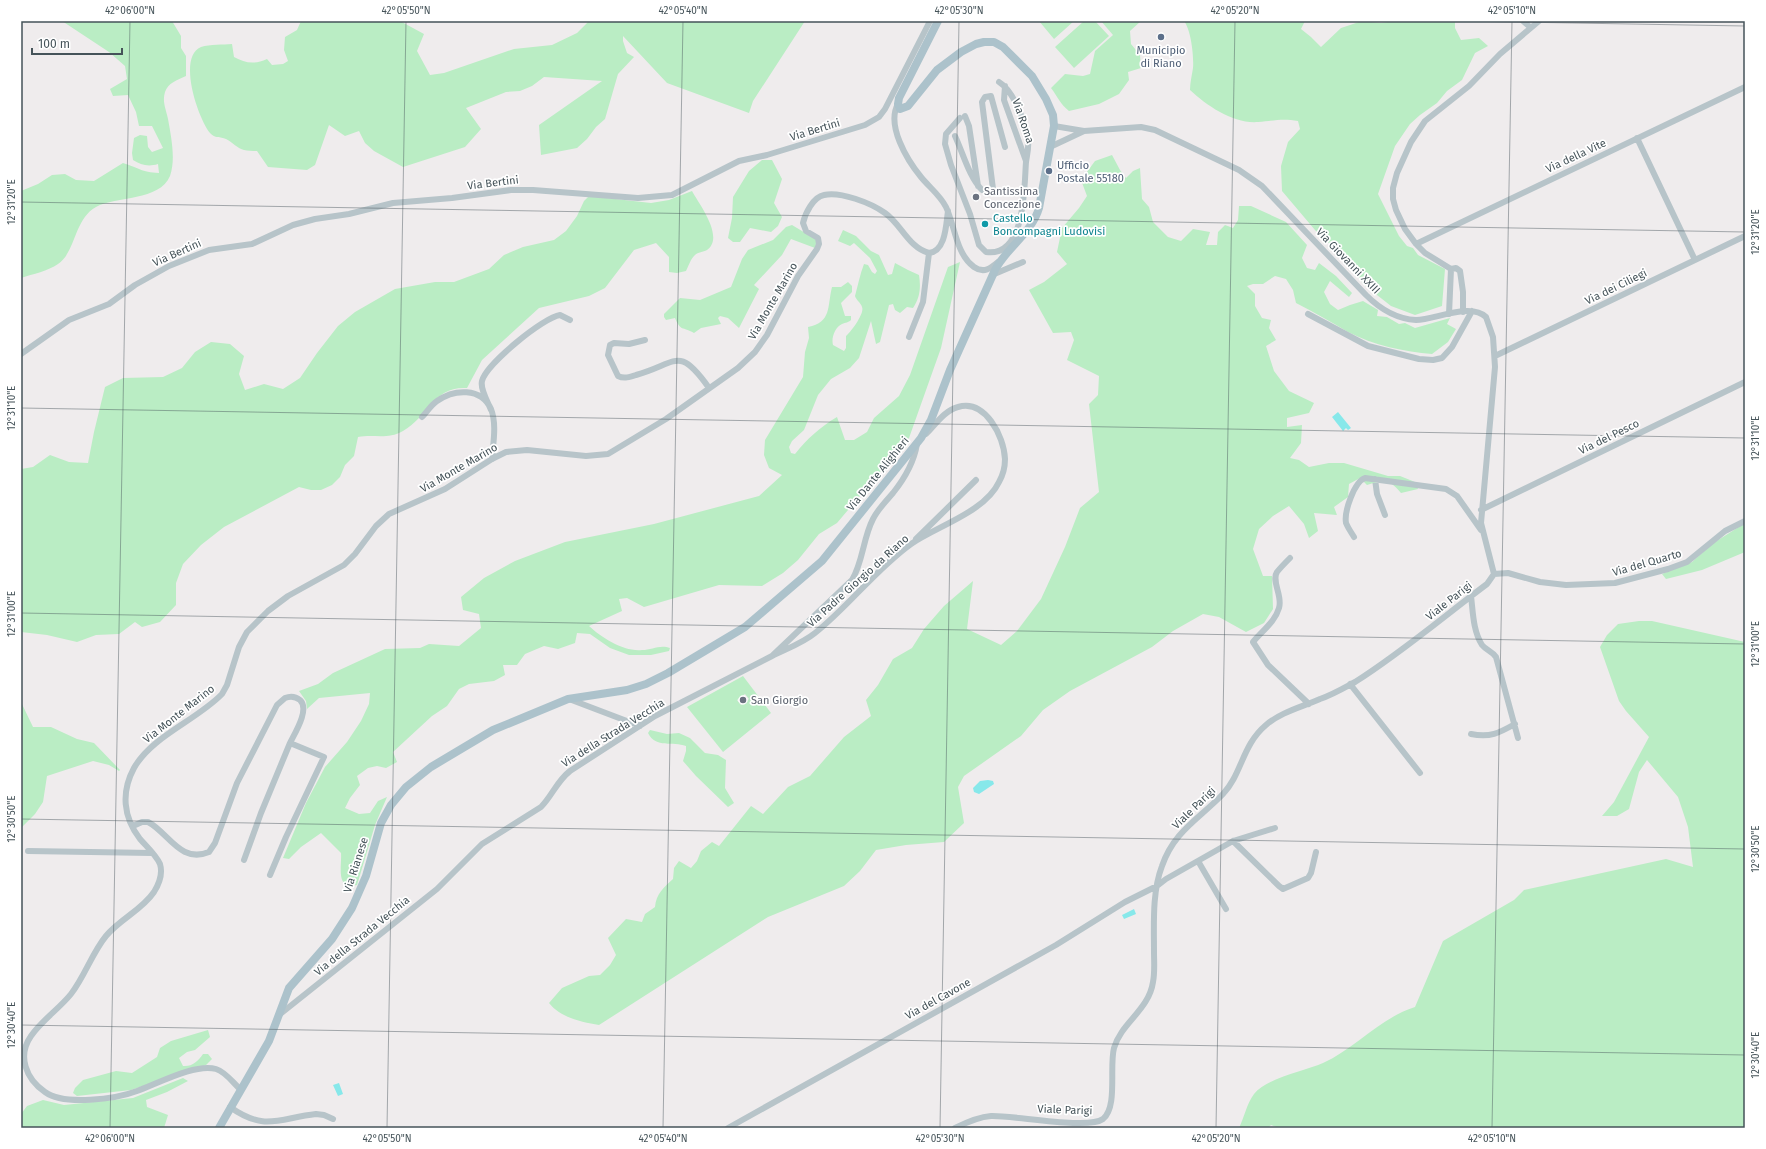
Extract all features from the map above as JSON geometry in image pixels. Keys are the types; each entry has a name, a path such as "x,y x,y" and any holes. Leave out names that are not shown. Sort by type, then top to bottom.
{"main road":[{"path":"938,21 905,87 898,104 900,109 908,106 937,70 961,52 976,44 991,42 1006,49 1032,76 1049,105 1053,115 1054,126"},
{"name":"Via Dante Alighieri","path":"568,699 627,690 646,684 668,673 745,627 822,561 917,444 931,420 950,370 992,275 1012,242 1036,216 1054,126"},
{"name":"Via Rianese","path":"219,1128 268,1043 286,994 291,985 329,943 352,908 366,876 381,823 391,805 401,793 425,771 474,740 524,716 568,699"}],"street":[{"name":"Via Bertini","path":"21,354 64,322 114,302 135,285 177,262 213,249 257,243 290,226 303,222 398,203 517,190 638,198 667,196 681,192 739,161 767,155 865,125 879,117 886,109 930,21"},
{"path":"1523,21 1530,27"},
{"path":"1463,312 1461,274 1456,268 1451,269 1430,257 1416,244 1402,224 1395,209 1392,194 1397,173 1411,142 1421,126 1431,115 1469,86 1495,58 1530,27 1539,21"},
{"path":"955,136 980,188 968,126 962,117 946,134 945,144 951,165 970,214 979,245 984,252 1003,249 1012,242 1023,205 1028,146 1027,135 1016,105 1005,86 999,82"},
{"name":"Via Roma","path":"1005,86 1004,100 1026,162"},
{"name":"Via della Vite","path":"1416,244 1745,87"},
{"path":"993,189 983,99 992,96 1005,147"},
{"path":"898,104 895,110 895,123 904,150 915,170 938,196 948,211 962,250 972,266 985,271 1001,260"},
{"name":"Via Giovanni XXIII","path":"1054,126 1084,131 1138,127 1152,128 1239,170 1266,190 1366,295 1379,306 1395,315 1409,319 1427,319 1472,311"},
{"name":"Via Giovanni XXIII","path":"1050,148 1084,131"},
{"path":"1637,138 1695,260"},
{"name":"Via Monte Marino","path":"241,1090 221,1072 216,1069 205,1068 187,1072 129,1094 71,1099 53,1097 45,1093 31,1079 26,1068 25,1051 32,1035 72,994 84,976 105,937 114,927 148,899 161,877 159,863 132,826 127,812 124,797 127,783 134,768 151,749 222,694 227,685 239,647 250,628 288,596 344,565 355,554 376,526 389,514 445,490 492,459 504,453 517,450 586,456 608,454 666,419 738,368 757,349 771,327 797,278 817,249 819,244 818,238 806,231 803,221 812,204 821,196 830,194 841,196 880,210 891,218 917,246 929,253"},
{"path":"908,337 923,302 929,253 935,252 941,246 948,211"},
{"name":"Via dei Ciliegi","path":"1495,356 1745,236"},
{"path":"992,275 1024,262"},
{"path":"1449,314 1451,269"},
{"path":"1308,314 1368,346 1419,359 1433,360 1442,358 1452,347 1472,311 1482,313 1487,319 1492,334 1495,356 1481,510 1482,532 1494,574"},
{"path":"492,459 493,427 491,410 482,383 484,376 511,347 547,319 560,314 570,320"},
{"path":"645,340 629,344 614,343 610,345 608,355 618,376 622,378 635,375 651,370 668,362 681,361 688,363 695,369 709,388"},
{"name":"Via del Pesco","path":"1481,510 1745,382"},
{"path":"422,417 440,399 459,392 470,392 479,396 485,401 491,410"},
{"name":"Via Padre Giorgio da Riano","path":"772,656 816,633 910,545 967,512 988,496 999,482 1004,462 1004,451 995,426 984,414 968,406 958,406 950,411 917,444"},
{"name":"Via della Strada Vecchia","path":"278,1016 437,889 482,844 540,807 548,799 567,773 655,716 772,656 852,580 872,521 878,510 896,490 909,469 917,444"},
{"path":"1354,537 1346,521 1347,510 1351,498 1360,481 1365,478 1443,488 1455,494 1482,532"},
{"path":"1375,479 1377,494 1385,515"},
{"path":"910,545 976,480"},
{"name":"Via del Quarto","path":"1494,574 1508,573 1540,582 1566,585 1616,583 1668,569 1687,562 1694,558 1725,531 1745,521"},
{"path":"1290,558 1276,576 1280,597 1278,610 1274,619 1254,642 1268,665 1309,704"},
{"name":"Viale Parigi","path":"954,1128 976,1118 991,1116 1091,1122 1099,1121 1105,1117 1111,1104 1112,1061 1114,1047 1120,1036 1144,1005 1152,989 1154,973 1157,886 1162,865 1177,837 1227,789 1255,735 1273,719 1309,704 1350,684 1400,652 1490,581 1494,574"},
{"path":"1471,596 1478,636 1484,648 1493,653 1496,657 1518,738"},
{"path":"1350,684 1420,773"},
{"path":"132,826 142,822 148,822 182,850 195,854 207,852 214,845 239,779 277,705 283,698 290,696 300,700 304,708 302,718 261,813 244,860"},
{"path":"568,699 640,726"},
{"path":"1471,734 1484,737 1490,736 1515,724"},
{"path":"270,875 286,836 324,757 290,743"},
{"name":"Via del Cavone","path":"728,1128 1049,948 1125,902 1157,886 1166,879 1233,841 1275,828"},
{"path":"1233,841 1280,887 1284,888 1304,881 1309,877 1316,852"},
{"path":"28,851 152,853"},
{"path":"1198,861 1226,909"},
{"path":"230,1107 249,1118 266,1122 316,1114 324,1115 333,1119"},
{"path":"266,1122 274,1128"}],"green space":[{"path":"62,21 172,21 181,36 181,48 186,56 186,76 171,84 166,89 164,96 172,148 172,169 165,184 157,190 137,197 105,204 96,207 89,212 83,219 64,259 50,269 21,278 21,191 38,184 52,175 65,174 76,180 94,181 123,163 144,171 159,173 158,164 145,165 133,160 132,153 134,138 140,135 147,136 148,147 152,152 163,148 152,126 139,126 136,112 128,95 113,96 110,89 127,79 125,66 109,52"},
{"path":"301,21 400,21 424,34 417,51 430,75 444,73 514,49 552,45 577,33 589,21 805,21 753,101 749,113 667,83 623,36 627,53 634,57 618,74 605,119 577,148 541,155 539,125 602,81 544,77 532,86 520,91 506,92 466,108 481,129 465,147 403,167 374,151 365,143 359,131 345,136 329,125 315,165 307,170 268,167 257,151 247,151 237,147 224,138 214,136 210,133 200,115 192,88 190,75 191,63 194,53 201,47 232,44 234,57 242,61 254,63 267,59 272,65 283,64 288,61 284,50 285,37 297,30"},
{"path":"1039,21 1074,21 1054,39"},
{"path":"1084,21 1095,21 1109,36 1074,68 1055,47"},
{"path":"1101,21 1141,21 1130,31 1131,44 1140,55 1141,68 1128,72 1129,80 1119,94 1099,104 1069,111 1061,103 1051,88 1065,74 1083,76 1090,74 1095,51 1113,35"},
{"path":"1184,21 1305,21 1301,29 1321,47 1341,28 1362,21 1381,23 1395,21 1455,21 1455,28 1461,40 1479,38 1488,46 1475,53 1462,80 1447,91 1437,103 1410,124 1395,146 1378,194 1399,236 1407,246 1413,248 1418,255 1445,269 1442,306 1415,315 1391,306 1363,284 1359,277 1336,250 1315,230 1282,191 1281,166 1288,142 1300,129 1298,121 1282,120 1249,122 1240,120 1221,113 1204,102 1190,90 1193,57 1190,37"},
{"path":"1112,155 1126,178 1133,171 1140,168 1142,199 1149,207 1153,222 1168,237 1181,241 1193,229 1210,232 1206,245 1217,245 1218,232 1225,225 1233,228 1238,220 1239,206 1251,206 1286,222 1307,245 1302,258 1307,268 1315,270 1319,263 1336,276 1352,293 1349,297 1330,281 1324,292 1330,304 1338,310 1363,301 1378,310 1377,316 1387,317 1399,324 1405,323 1415,328 1450,318 1447,324 1456,329 1448,342 1432,354 1411,352 1378,344 1358,337 1296,303 1293,290 1286,279 1275,276 1263,284 1253,284 1247,286 1255,294 1255,306 1262,318 1271,320 1269,328 1276,340 1266,346 1274,371 1289,391 1314,403 1309,413 1287,418 1287,427 1302,425 1301,443 1290,458 1299,460 1309,467 1329,463 1344,463 1388,476 1400,476 1415,482 1418,489 1401,493 1397,488 1389,483 1378,482 1367,485 1360,478 1349,484 1348,497 1334,507 1337,515 1314,513 1318,531 1309,538 1304,524 1289,506 1273,516 1259,529 1253,549 1263,576 1272,576 1273,609 1264,623 1246,632 1219,617 1203,614 1173,631 1152,647 1070,691 1043,710 1021,736 964,776 958,787 964,823 944,842 906,845 876,850 860,871 844,886 768,917 599,1025 579,1021 559,1012 549,1003 562,988 589,976 600,975 610,965 616,955 608,938 626,919 642,922 645,914 655,907 657,898 661,891 673,879 674,868 679,861 691,868 697,861 701,851 712,842 719,846 751,806 763,814 788,787 810,776 844,737 871,716 866,700 878,685 893,659 912,648 924,629 944,606 973,581 967,629 1001,645 1017,631 1041,599 1065,547 1080,508 1099,492 1089,404 1098,395 1099,376 1067,360 1074,340 1071,332 1053,333 1029,290 1044,282 1067,264 1057,252 1062,228 1087,196 1081,180 1095,161"},
{"path":"762,160 772,160 782,179 774,203 782,217 778,226 771,232 750,228 740,242 733,242 728,238 732,218 733,197 749,171"},
{"path":"692,191 709,220 713,237 712,244 707,250 694,256 686,271 677,273 669,272 669,257 656,243 634,250 605,288 589,296 539,308 482,360 467,388 446,392 438,397 412,425 397,434 358,437 354,456 345,465 340,477 332,485 321,490 311,490 299,487 224,527 201,545 183,564 176,583 176,605 160,622 142,627 135,622 119,634 96,635 77,642 47,635 21,632 21,469 33,467 50,455 69,462 88,463 105,387 123,378 163,377 182,368 195,352 211,342 230,344 244,356 239,374 245,390 264,384 283,389 300,378 338,326 355,312 395,289 435,282 454,282 489,269 504,255 523,247 554,240 566,231 577,216 584,201 589,196 651,203 669,200"},
{"path":"792,225 817,240 815,248 791,239 782,255 754,285 759,289 739,328 728,318 720,316 718,318 721,324 701,328 694,333 680,327 675,318 666,320 664,314 680,298 700,300 731,287 742,259 748,250 773,240 786,227"},
{"path":"843,230 856,236 871,251 879,255 888,275 892,274 895,263 919,275 919,296 913,308 907,307 900,313 895,310 893,304 889,305 880,342 876,344 871,321 859,358 850,368 831,379 818,395 804,430 792,441 789,447 791,453 795,454 814,434 837,417 845,440 854,440 867,432 874,418 899,396 910,375 948,267 960,262 941,348 909,438 837,523 819,534 798,560 783,573 762,586 719,585 644,607 627,598 619,599 622,611 589,626 600,635 628,649 646,650 666,647 670,648 669,651 651,655 629,655 610,648 590,634 577,633 575,643 558,649 544,646 525,654 517,665 503,665 505,675 494,681 469,684 459,689 447,706 432,716 393,752 397,762 386,768 377,766 368,768 357,776 360,785 350,798 345,808 359,814 370,813 378,801 387,797 375,825 357,885 350,886 345,884 341,876 341,853 321,833 301,847 289,859 283,858 306,803 325,767 347,742 361,721 369,704 370,693 319,698 307,709 306,701 299,691 318,684 333,673 385,649 420,648 429,644 459,646 481,628 479,614 463,610 461,597 484,578 515,561 565,542 654,524 759,496 782,475 769,468 764,455 765,440 803,377 805,352 809,338 808,327 816,325 825,317 829,307 832,287 841,287 848,282 852,286 852,292 841,303 845,316 851,316 851,320 837,328 833,339 833,345 844,351 846,348 846,336 857,322 862,310 855,296 864,264 868,265 875,274 877,271 870,258 854,243 850,246 838,241"},
{"path":"1745,523 1745,552 1702,570 1666,579 1662,574 1692,562 1712,544"},
{"path":"1652,621 1745,642 1745,1128 1279,1128 1271,1125 1268,1128 1239,1128 1247,1106 1254,1094 1260,1088 1277,1079 1323,1063 1335,1057 1390,1018 1415,1007 1443,941 1514,900 1524,890 1666,859 1693,867 1688,827 1678,797 1647,760 1639,772 1629,809 1617,816 1602,816 1614,802 1649,737 1619,701 1600,647 1607,635 1618,624"},
{"path":"743,676 771,713 723,752 687,707","holes":["745,694 749,699 741,705 737,700"]},
{"path":"21,702 33,727 51,727 77,739 94,743 120,770 119,771 109,765 93,761 47,776 43,802 35,814 21,828"},
{"path":"650,730 667,734 679,733 690,738 705,753 718,755 726,760 725,788 734,803 728,807 683,761 686,746 665,744 655,741 648,733"},
{"path":"208,1030 210,1037 195,1050 187,1052 179,1058 183,1066 189,1066 203,1054 208,1054 212,1059 206,1065 131,1090 77,1096 73,1093 75,1088 83,1080 116,1071 132,1073 157,1057 160,1048 171,1041"},
{"path":"183,1078 188,1081 167,1092 146,1100 147,1107 168,1115 164,1128 21,1128 21,1114 27,1106 43,1100 64,1105 133,1098"}],"water":[{"path":"1338,412 1351,428 1348,430 1346,428 1343,431 1332,417"},
{"path":"980,781 993,781 994,784 979,794 974,792 973,788"},
{"path":"1134,909 1136,914 1124,919 1122,915"},
{"path":"339,1083 343,1094 338,1096 333,1085"}],"place":[{"name":"Municipio di Riano","path":"1161,37"},
{"name":"Ufficio Postale 55180","path":"1049,171"},
{"name":"Santissima Concezione","path":"976,197"},
{"name":"Castello Boncompagni Ludovisi","path":"985,224"},
{"name":"San Giorgio","path":"743,700"}]}
